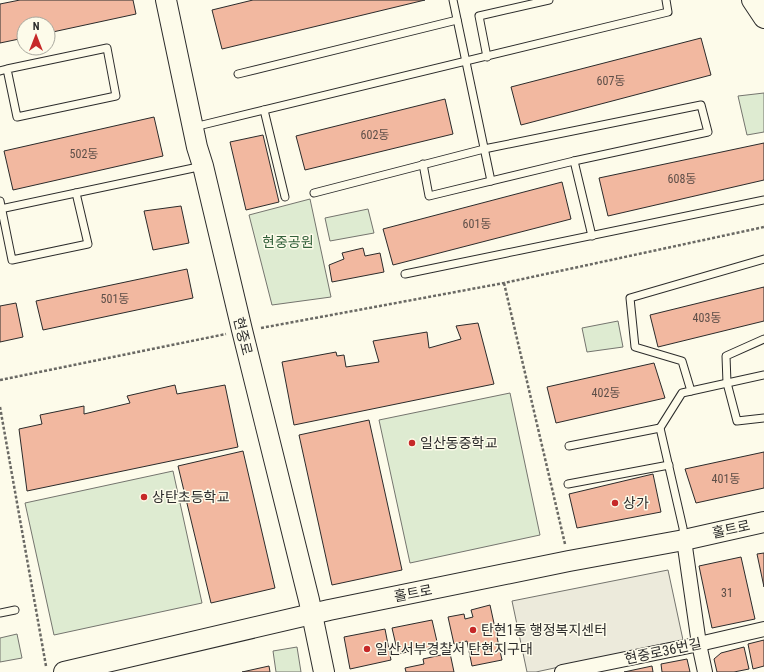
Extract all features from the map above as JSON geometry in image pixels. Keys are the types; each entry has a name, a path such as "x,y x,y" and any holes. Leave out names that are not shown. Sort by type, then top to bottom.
{"street":[{"name":"현중로","path":"166,0 193,127 312,614 324,672"},
{"path":"752,0 764,18"},
{"name":"홀트로","path":"55,669 312,614 569,561 684,540 764,522"},
{"path":"684,540 699,644 705,672"},
{"name":"현중로36번길","path":"562,672 610,667 764,629"}],"lane":[{"path":"453,0 491,181"},
{"path":"487,56 479,16 549,0"},
{"path":"193,127 668,12 666,0"},
{"path":"238,74 457,20"},
{"path":"107,48 116,96 17,117 4,70 107,48"},
{"path":"314,193 423,164 484,149 701,105 708,132 574,161 429,196 423,164"},
{"path":"264,110 285,197"},
{"path":"574,161 592,236"},
{"path":"76,193 88,244 12,260 0,206 76,193 203,166"},
{"path":"405,274 764,200"},
{"path":"691,391 682,361 635,347 630,298 764,259"},
{"path":"764,340 726,356 727,383 737,421 764,418"},
{"path":"684,540 683,528 660,428 682,393 764,375"},
{"path":"569,446 660,428"},
{"path":"568,484 669,465"},
{"path":"0,613 15,610"}],"path":[{"path":"261,328 504,283 764,227"},
{"path":"504,283 567,551"},
{"path":"0,380 228,333"},
{"path":"0,407 55,669"}],"green space":[{"path":"764,93 764,132 747,135 738,96"},
{"name":"현중공원","path":"310,199 331,297 272,305 249,215"},
{"path":"368,209 374,233 330,241 325,218"},
{"path":"618,321 623,347 587,352 582,328"},
{"path":"510,393 540,535 410,563 379,420"},
{"path":"173,471 202,603 54,635 25,503"},
{"path":"17,634 22,658 0,662 0,638"},
{"path":"297,647 301,672 276,672 273,651"}],"shaded area":[{"path":"668,570 683,640 536,672 527,672 512,601"}],"building":[{"path":"20,0 133,0 136,14 56,31 56,16 16,16 16,40 0,43 0,4"},
{"path":"253,0 425,0 222,49 212,10"},
{"path":"701,38 711,75 521,125 511,87"},
{"path":"445,99 453,134 305,170 296,136"},
{"path":"154,117 163,156 13,190 4,151"},
{"path":"263,135 279,202 246,210 230,142"},
{"path":"764,143 764,180 608,216 599,178"},
{"path":"562,182 571,219 393,265 383,229"},
{"path":"181,206 189,243 153,250 144,211"},
{"path":"363,248 365,256 380,253 384,272 332,282 329,265 344,259 342,253"},
{"path":"187,269 193,298 43,330 36,301"},
{"path":"764,287 764,321 658,347 650,315"},
{"path":"16,303 23,337 0,342 0,306"},
{"path":"478,323 494,384 294,425 282,362 336,352 337,356 344,355 346,367 379,362 373,341 427,332 429,348 461,339 456,326"},
{"path":"654,363 665,398 556,423 547,387"},
{"path":"175,385 177,394 225,385 238,447 27,491 19,429 42,424 40,415 84,406 84,414 130,403 127,396"},
{"path":"369,420 402,570 332,585 299,435"},
{"path":"243,451 275,588 211,603 178,466"},
{"path":"764,452 764,488 696,503 685,469"},
{"name":"상가","path":"653,474 661,512 577,528 569,494"},
{"path":"764,553 764,587 757,554"},
{"path":"741,557 755,619 712,628 699,566"},
{"name":"탄현1동 행정복지센터","path":"490,605 502,660 472,666 467,641 454,644 448,617 464,614 465,619 473,617 471,610"},
{"path":"432,620 438,646 398,654 392,628"},
{"name":"일산서부경찰서 탄현지구대","path":"385,629 391,660 350,669 344,637"},
{"path":"764,640 764,666 753,669 748,644"},
{"path":"744,647 749,669 734,672 717,672 714,659 721,653"},
{"path":"450,653 454,672 406,672 405,668 424,664 423,659"},
{"path":"687,659 690,672 662,672 661,664"},
{"path":"269,666 270,672 242,672"},
{"path":"652,666 653,672 624,672"}],"place":[{"name":"일산동중학교","path":"412,443"},
{"name":"상탄초등학교","path":"144,497"},
{"name":"상가","path":"615,503"},
{"name":"탄현1동 행정복지센터","path":"473,630"},
{"name":"일산서부경찰서 탄현지구대","path":"367,649"}]}
